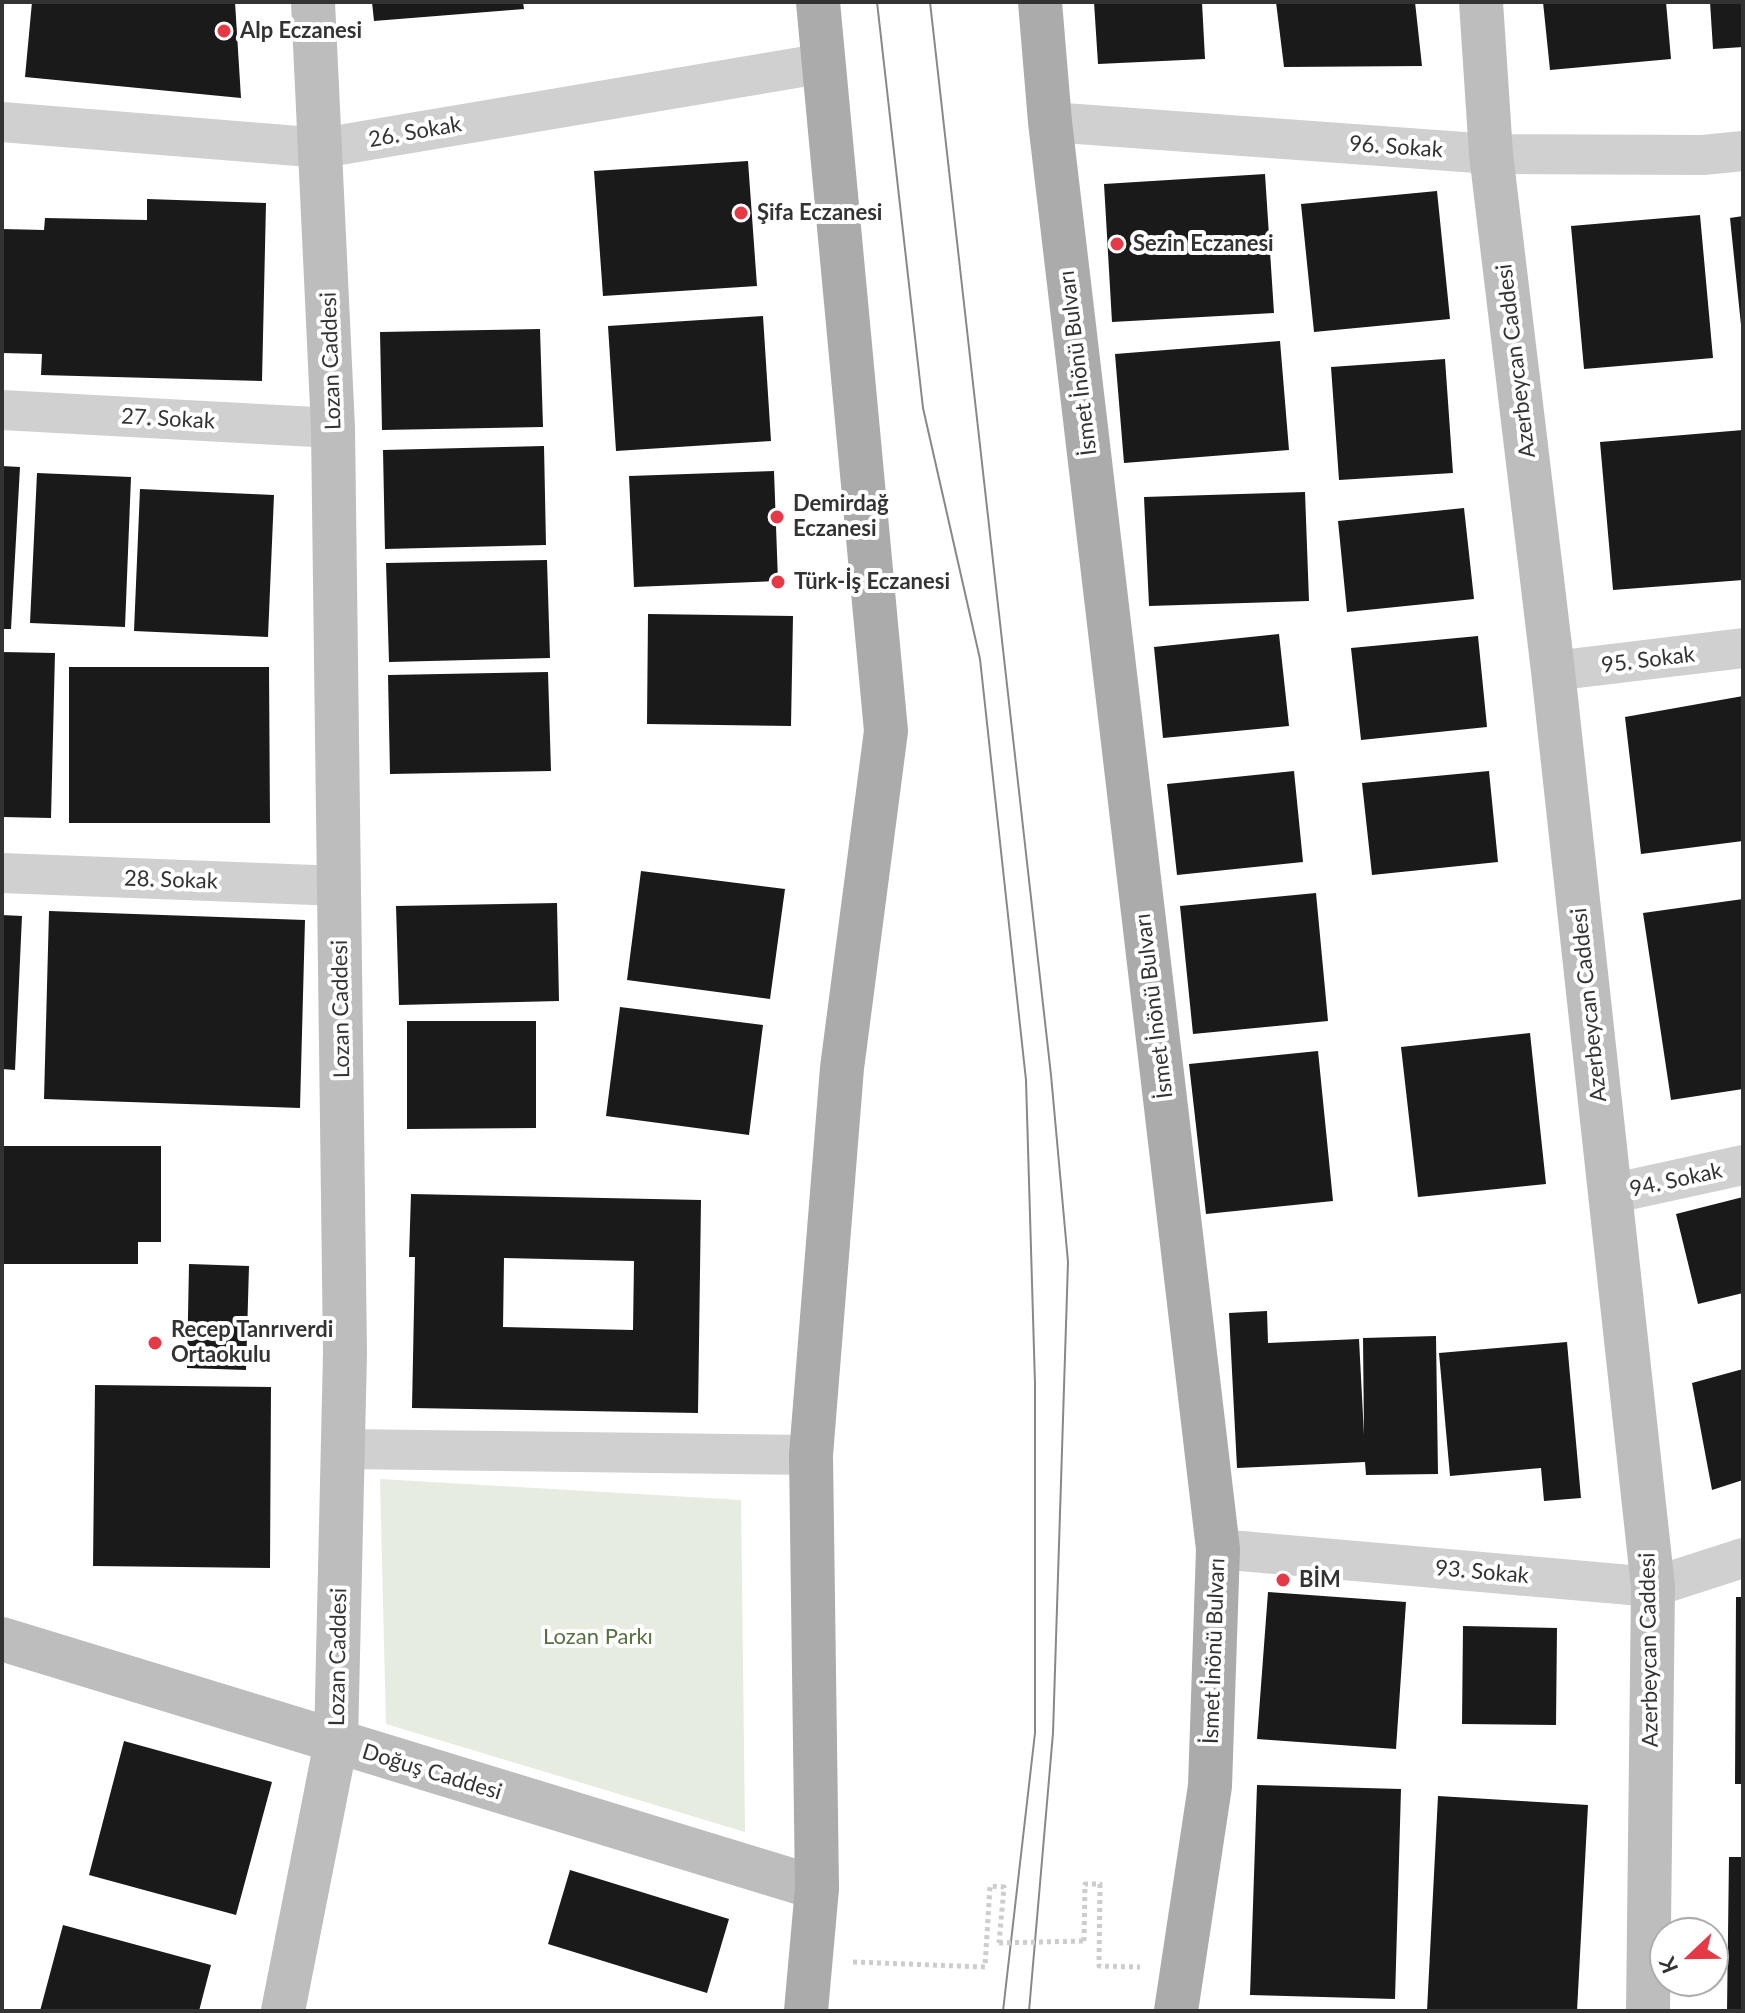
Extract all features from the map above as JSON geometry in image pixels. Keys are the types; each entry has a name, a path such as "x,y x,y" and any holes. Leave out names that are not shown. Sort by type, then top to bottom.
{"main road":[{"name":"Lozan Caddesi","path":"283,2011 336,1742 343,1449 340,886 333,428 313,2"},
{"path":"806,2011 817,1888 811,1455 842,1068 886,731 818,2"},
{"name":"İsmet İnönü Bulvarı","path":"1040,2 1050,122 1218,1549 1210,1786 1176,2011"},
{"name":"Azerbeycan Caddesi","path":"1481,2 1491,154 1553,671 1653,1587 1648,2011"},
{"name":"Doğuş Caddesi","path":"2,1639 817,1888"}],"street":[{"name":"26. Sokak","path":"2,122 322,148 825,63"},
{"name":"96. Sokak","path":"1050,122 1491,154 1703,155 1743,151"},
{"name":"27. Sokak","path":"2,410 333,428"},
{"name":"95. Sokak","path":"1553,671 1743,648"},
{"name":"28. Sokak","path":"2,873 340,886"},
{"name":"94. Sokak","path":"1610,1194 1743,1165"},
{"path":"343,1449 811,1455"},
{"name":"93. Sokak","path":"1218,1549 1653,1587 1743,1558"}],"path":[{"path":"812,1961 985,1967 990,1886 1004,1887 999,1943 1084,1941 1085,1884 1100,1884 1099,1966"}],"green space":[{"name":"Lozan Parkı","path":"380,1479 741,1500 745,1832 386,1724"}],"building":[{"path":"32,2 235,2 241,98 25,77"},
{"path":"372,2 523,2 524,9 374,21"},
{"path":"1094,2 1202,2 1205,59 1098,64"},
{"path":"1276,2 1415,2 1422,66 1284,67"},
{"path":"1543,2 1666,2 1671,59 1550,70"},
{"path":"1710,2 1743,2 1743,47 1713,49"},
{"path":"748,161 757,286 603,296 594,171"},
{"path":"1265,174 1274,313 1112,322 1104,184"},
{"path":"1437,191 1450,319 1314,332 1301,204"},
{"path":"147,199 266,203 262,381 41,375 42,354 2,353 2,229 44,230 45,218 147,220"},
{"path":"1700,215 1713,358 1584,369 1571,226"},
{"path":"1743,216 1743,324 1741,325 1730,218"},
{"path":"763,316 771,441 616,451 608,326"},
{"path":"540,329 543,427 382,430 380,332"},
{"path":"1280,341 1289,450 1124,463 1115,354"},
{"path":"1445,359 1453,473 1339,480 1331,367"},
{"path":"1743,430 1743,580 1613,590 1600,442"},
{"path":"544,446 546,545 385,549 383,450"},
{"path":"2,466 20,467 11,629 2,629"},
{"path":"774,471 778,581 634,587 629,476"},
{"path":"37,473 131,477 125,627 30,623"},
{"path":"140,489 274,495 268,637 134,631"},
{"path":"1305,492 1309,601 1149,606 1144,497"},
{"path":"1464,508 1474,599 1347,612 1338,521"},
{"path":"547,560 550,658 389,662 386,563"},
{"path":"648,614 793,616 791,726 647,724"},
{"path":"1279,634 1289,726 1163,738 1154,647"},
{"path":"1478,636 1487,727 1361,740 1351,648"},
{"path":"2,652 55,653 51,818 2,817"},
{"path":"69,667 269,667 270,823 69,823"},
{"path":"548,672 551,771 390,774 388,675"},
{"path":"1743,696 1743,841 1641,854 1625,717"},
{"path":"1294,771 1303,862 1177,875 1167,784"},
{"path":"1489,771 1498,862 1372,875 1362,783"},
{"path":"641,871 785,889 770,999 627,980"},
{"path":"1316,893 1328,1021 1193,1034 1180,906"},
{"path":"1743,899 1743,1089 1671,1100 1643,913"},
{"path":"557,903 559,1001 399,1005 396,906"},
{"path":"49,911 305,920 300,1108 44,1099"},
{"path":"2,915 22,916 15,1070 2,1069"},
{"path":"620,1007 763,1025 749,1135 606,1116"},
{"path":"407,1021 536,1021 536,1128 407,1129"},
{"path":"1530,1033 1546,1184 1418,1197 1401,1047"},
{"path":"1318,1051 1333,1201 1206,1214 1189,1064"},
{"path":"2,1146 161,1146 161,1242 138,1242 138,1264 2,1264"},
{"path":"411,1194 701,1200 698,1413 412,1408 415,1257 409,1257","holes":["504,1258 634,1261 633,1330 503,1327"]},
{"path":"1743,1197 1743,1293 1698,1304 1676,1214"},
{"path":"189,1264 249,1266 246,1370 187,1368"},
{"path":"1267,1311 1268,1343 1359,1339 1364,1435 1363,1338 1436,1336 1438,1474 1366,1475 1365,1462 1237,1468 1229,1313"},
{"path":"1567,1342 1581,1498 1544,1501 1541,1468 1450,1476 1439,1353"},
{"path":"1743,1369 1743,1480 1712,1490 1692,1383"},
{"path":"95,1385 271,1387 270,1568 93,1566"},
{"path":"1268,1592 1406,1602 1396,1749 1257,1739"},
{"path":"1736,1597 1743,1597 1743,1784 1735,1784"},
{"path":"1463,1626 1557,1628 1556,1725 1462,1724"},
{"path":"124,1741 272,1782 236,1915 89,1875"},
{"path":"1257,1785 1401,1789 1395,1999 1250,1995"},
{"path":"1438,1796 1588,1805 1577,2011 1427,2011"},
{"path":"1729,1857 1743,1857 1743,2011 1727,2011"},
{"path":"570,1870 729,1919 707,1993 548,1944"},
{"path":"63,1925 211,1965 199,2011 40,2011"}],"tram line":[{"path":"877,2 923,408 980,659 1026,1080 1035,1384 1035,1733 1003,2011"},
{"path":"930,2 1051,1075 1068,1262 1053,1733 1029,2011"}],"place":[{"name":"Alp Eczanesi","path":"224,31"},
{"name":"Şifa Eczanesi","path":"741,213"},
{"name":"Sezin Eczanesi","path":"1117,244"},
{"name":"Demirdağ Eczanesi","path":"777,517"},
{"name":"Türk-İş Eczanesi","path":"778,582"},
{"name":"Recep Tanrıverdi Ortaokulu","path":"155,1343"},
{"name":"BİM","path":"1283,1580"}]}
